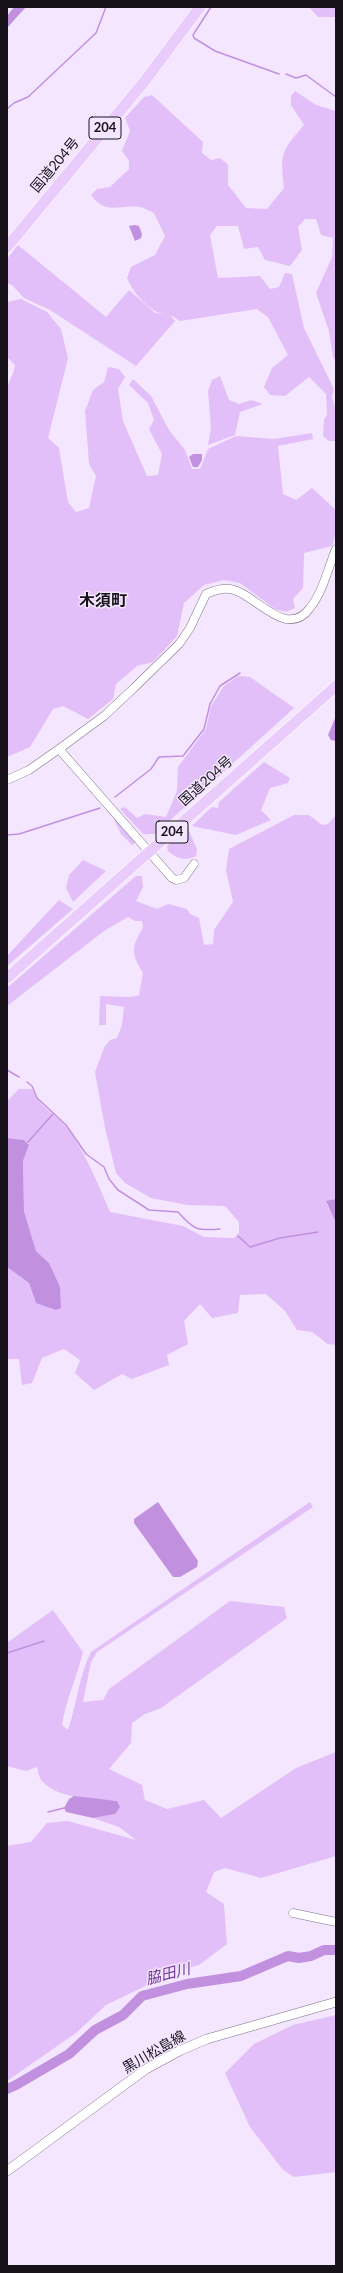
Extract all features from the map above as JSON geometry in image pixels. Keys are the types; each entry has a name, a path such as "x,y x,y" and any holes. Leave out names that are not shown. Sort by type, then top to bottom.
{"highway":[{"name":"国道204号","path":"7,247 144,82 200,7"},
{"name":"国道204号","path":"7,978 336,686"}],"main road":[{"name":"黒川松島線","path":"7,2171 146,2069 179,2051 207,2039 336,2002"}],"street":[{"path":"7,780 29,770 104,716 179,644 190,628 206,594 217,589 229,589 242,592 274,615 285,619 297,618 309,610 316,600 336,549"},
{"path":"59,749 176,880 184,878 194,864"},
{"path":"293,1913 336,1922"}],"shaded area":[{"path":"14,7 26,7 7,28 7,16"},
{"path":"309,7 336,7 336,17 318,17"},
{"path":"295,91 316,105 336,111 336,361 333,357 329,331 316,293 332,257 333,238 321,235 316,219 305,219 298,227 302,250 290,266 265,260 258,247 244,249 238,226 217,226 210,235 218,278 260,276 270,289 279,287 285,273 292,274 304,328 334,389 332,397 336,410 336,441 329,441 323,436 324,420 327,415 326,394 309,377 285,396 270,395 264,387 272,368 288,355 268,317 257,309 180,321 173,316 157,312 147,306 132,288 127,278 131,267 155,255 165,236 154,213 140,207 108,207 102,205 91,195 97,189 110,187 129,169 129,161 122,151 130,131 125,118 144,97 152,95 203,142 202,153 211,160 220,158 228,165 228,185 246,208 267,209 284,188 282,167 284,154 291,141 304,125 291,105 291,96"},
{"path":"129,226 139,226 142,234 141,238 135,241"},
{"path":"18,245 106,317 129,290 155,313 170,315 175,321 136,366 50,310 24,298 12,285 7,283 7,259"},
{"path":"21,299 47,312 61,329 68,358 48,438 59,448 68,502 76,512 89,508 96,476 89,464 85,411 93,390 104,382 108,367 119,369 125,377 118,389 123,421 147,476 158,475 162,454 149,429 154,420 148,403 129,385 133,379 151,396 169,430 185,450 192,469 200,469 208,449 236,436 274,439 312,433 313,439 278,446 283,494 296,500 312,488 336,510 336,532 332,546 304,553 303,588 293,599 295,608 286,612 275,609 240,583 224,580 204,585 184,603 177,636 153,662 137,666 116,684 113,699 88,719 63,706 53,709 30,747 7,757 7,391 15,365 7,357 7,302"},
{"path":"220,376 229,400 239,404 251,400 263,404 240,412 235,435 208,445 211,428 208,391 212,380"},
{"path":"193,454 202,454 202,460 198,467 193,467 189,457"},
{"path":"238,676 250,677 294,708 155,834 143,834 120,809 125,807 137,818 145,814 166,817 177,791 178,767 206,729 211,706 224,686"},
{"path":"336,716 336,741 331,740 328,735"},
{"path":"264,762 290,778 288,783 270,788 261,810 271,820 236,835 192,826 212,807 218,808 219,802"},
{"path":"111,813 136,842 132,845 121,834"},
{"path":"294,815 309,815 322,825 328,824 336,815 336,1199 326,1202 336,1223 336,1345 328,1344 312,1332 297,1330 285,1311 266,1294 240,1295 238,1313 212,1318 200,1304 184,1321 188,1344 167,1355 169,1365 132,1379 122,1374 94,1390 75,1373 80,1360 64,1349 42,1358 32,1383 22,1385 19,1359 7,1359 7,1267 29,1283 36,1303 49,1263 36,1251 24,1211 23,1161 29,1145 24,1140 7,1138 7,1101 19,1089 32,1089 42,1105 66,1127 85,1157 110,1212 183,1226 204,1237 234,1238 239,1233 239,1222 225,1206 187,1205 151,1198 125,1183 116,1173 105,1128 95,1072 104,1048 110,1040 117,1038 122,1025 124,1007 106,1004 106,1025 99,1025 100,996 131,997 139,995 143,973 136,961 134,950 136,940 143,928 142,921 135,921 128,917 104,931 7,1006 7,988 136,876 142,876 143,887 136,901 157,909 168,904 187,909 190,914 199,918 204,945 213,944 214,930 233,902 226,870 229,849"},
{"path":"188,829 197,849 196,856 185,859 175,856 168,851 167,846"},
{"path":"83,860 106,871 73,902 66,888 69,875"},
{"path":"59,900 73,909 7,966 7,956"},
{"path":"7,1138 24,1140 29,1145 23,1161 24,1211 36,1251 49,1263 60,1287 61,1308 56,1310 36,1303 29,1283 7,1267"},
{"path":"336,1199 336,1223 326,1201"},
{"path":"158,1502 198,1561 197,1567 180,1577 173,1577 134,1523 134,1519"},
{"path":"310,1502 313,1507 97,1652 91,1662 83,1702 103,1700 109,1689 230,1601 284,1607 287,1618 161,1708 145,1714 132,1723 131,1743 109,1769 142,1785 145,1800 167,1809 204,1800 221,1818 296,1768 336,1752 336,1856 261,1878 225,1868 214,1872 206,1892 224,1904 227,1944 199,1965 176,1971 106,2005 76,2033 7,2081 7,1846 31,1842 47,1823 68,1821 136,1840 119,1827 93,1818 115,1814 117,1801 68,1795 50,1788 43,1782 37,1767 26,1771 7,1766 8,1642 53,1610 83,1652 62,1725 68,1730 81,1680 91,1652"},
{"path":"74,1796 117,1801 120,1807 115,1814 93,1818 66,1812 64,1808 69,1799"},
{"path":"336,2015 336,2172 294,2177 283,2170 250,2127 225,2073 254,2044 293,2025"}],"waterway":[{"path":"7,109 14,103 28,97 96,33 106,7"},
{"path":"211,7 193,35 194,38 215,51 279,74"},
{"path":"286,74 296,78 306,75 336,97"},
{"path":"115,797 151,769 159,757 183,756 204,729 210,704 220,686 240,673"},
{"path":"7,835 19,834 100,808"},
{"path":"7,1070 19,1077"},
{"path":"27,1082 32,1086 37,1098 66,1125 86,1154 104,1167 109,1179 118,1190 149,1210 178,1212 188,1223 196,1228 206,1230 220,1229"},
{"path":"28,1142 53,1114"},
{"path":"238,1236 250,1247 280,1238 318,1232"},
{"path":"7,1653 44,1641"},
{"path":"48,1812 64,1808"},
{"name":"脇田川","path":"7,2089 69,2054 95,2030 123,2015 142,1996 187,1984 241,1976 288,1956 299,1958 311,1956 324,1950 336,1950"}],"district":[{"name":"木須町","path":"103,601"}]}
